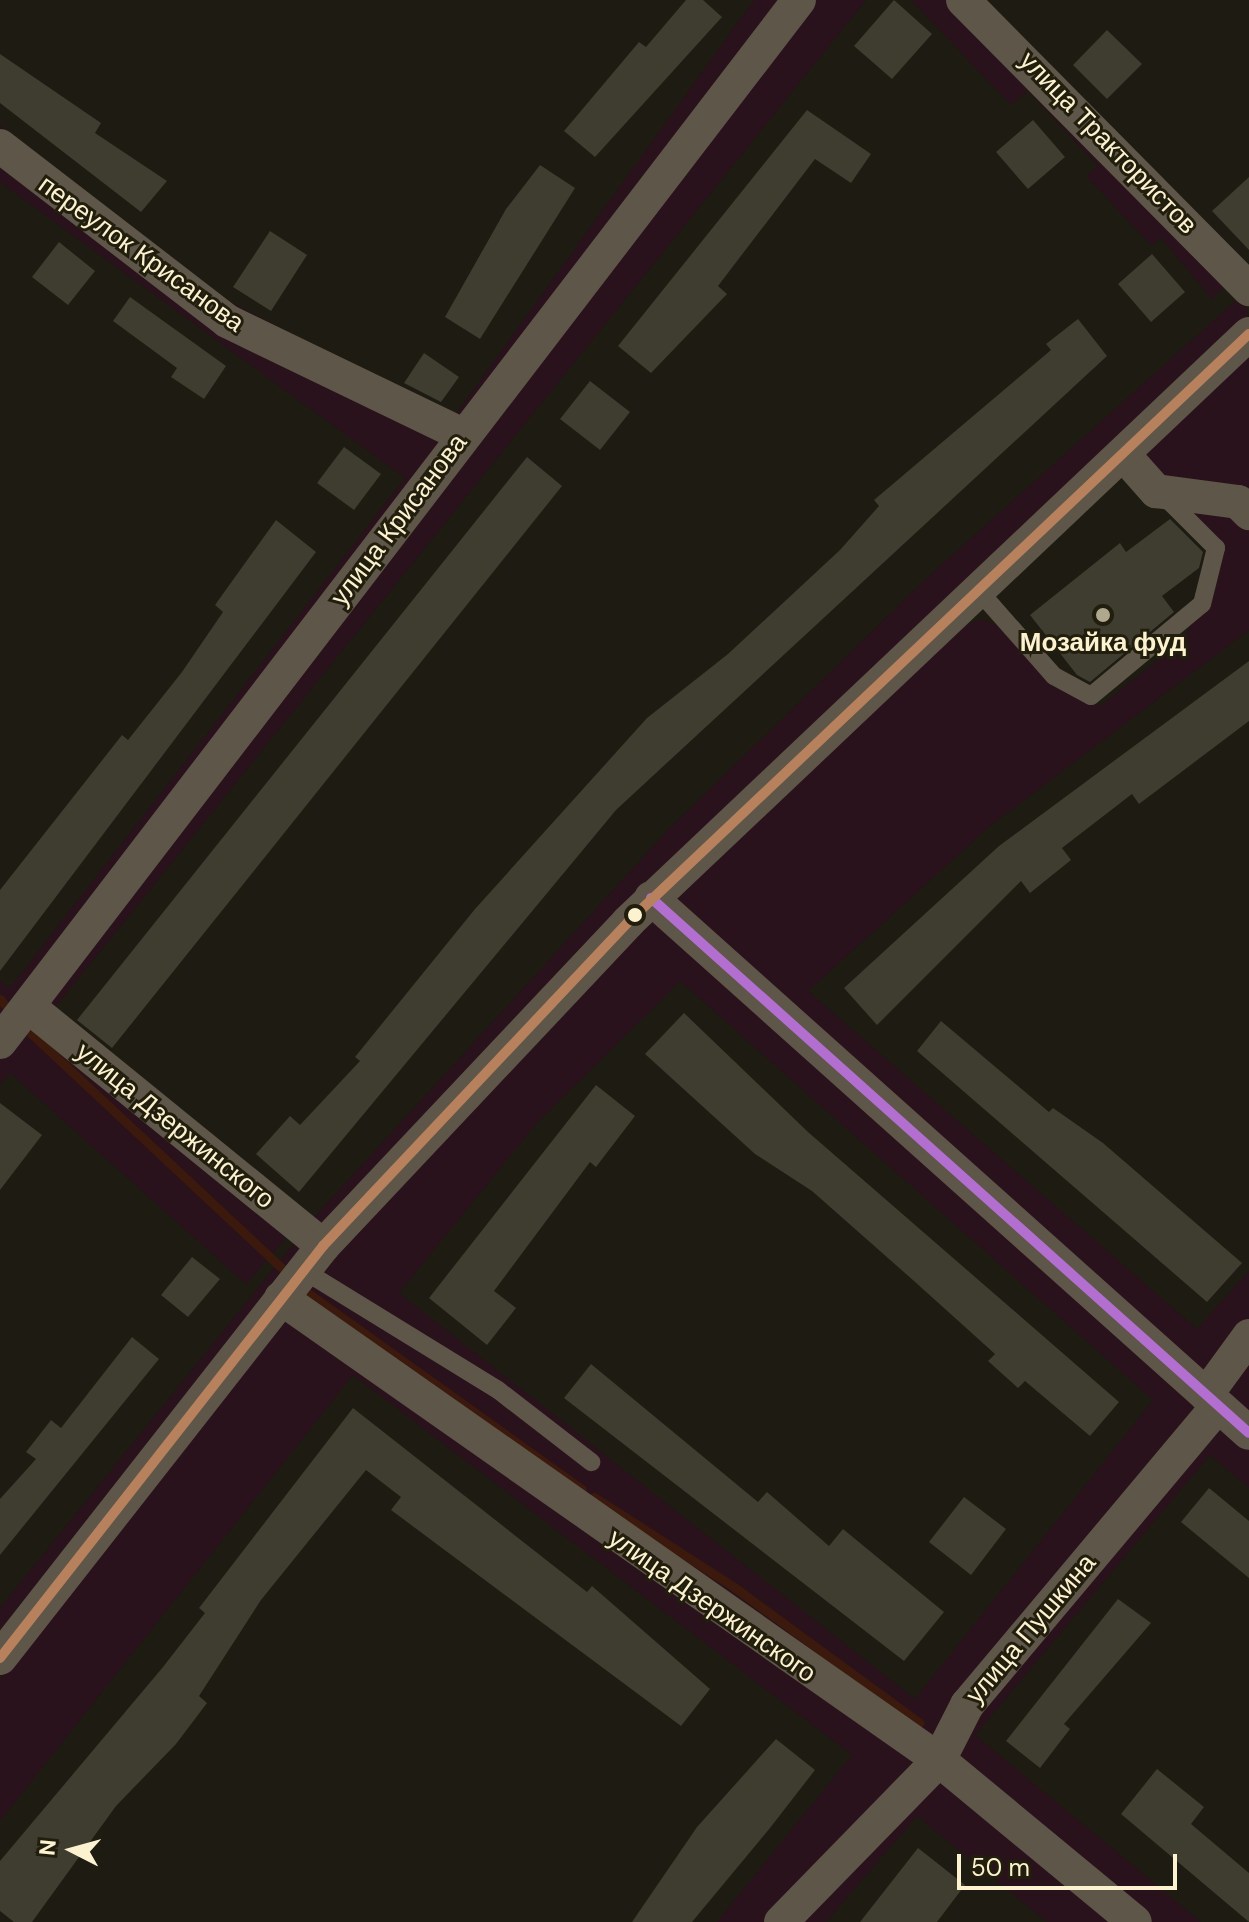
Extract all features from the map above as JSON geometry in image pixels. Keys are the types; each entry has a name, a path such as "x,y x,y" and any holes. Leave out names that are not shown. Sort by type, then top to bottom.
{"street":[{"name":"улица Крисанова","path":"9,1024 799,0"},
{"name":"улица Трактористов","path":"963,0 1249,289"},
{"name":"переулок Крисанова","path":"0,146 227,321 463,435"},
{"path":"0,1658 313,1258 651,898 1249,334"},
{"path":"1123,454 1156,491 1238,502 1249,513"},
{"path":"651,898 1249,1433"},
{"name":"улица Дзержинского","path":"9,1024 313,1258"},
{"name":"улица Дзержинского","path":"281,1298 939,1760 1135,1922"},
{"name":"улица Пушкина","path":"781,1922 939,1760 967,1705 1212,1401 1249,1336"}],"lane":[{"path":"979,591 1054,676 1091,696 1202,604 1216,548 1197,521 1156,491"},
{"path":"313,1258 498,1390 591,1462"}],"shaded area":[{"path":"754,0 782,0 457,424 230,316 0,136 0,125 225,299 453,418"},
{"path":"811,0 866,0 53,1010 37,1004"},
{"path":"911,0 951,0 1230,281 1212,299 1161,238 1151,245 1086,176 1098,166 1028,91 1011,105"},
{"path":"0,155 26,180 450,441 10,1020 0,1013 0,981 10,988 405,478 0,182"},
{"path":"1242,295 1249,317 320,1231 307,1225 668,830 929,576"},
{"path":"1249,351 1249,501 1159,479 1141,458"},
{"path":"1178,500 1249,523 1249,630 990,826 808,991 1197,1329 1249,1271 1249,1326 1205,1380 675,907 678,889 961,627 982,619 1003,628 1050,685 1101,706 1185,638 1205,595 1210,559"},
{"path":"652,920 1202,1406 937,1746 303,1306 309,1281 435,1350 319,1269","holes":["680,981 1153,1400 915,1699 399,1293 535,1125"]},
{"path":"28,1017 292,1231 246,1284 10,1073 0,1085 0,1051"},
{"path":"299,1237 305,1249 0,1636 0,1608"},
{"path":"283,1315 923,1764 776,1922 717,1922 852,1755 353,1375 0,1821 0,1679"},
{"path":"1249,1346 1249,1416 1219,1389"},
{"path":"1220,1424 1249,1449 1249,1488 1210,1455 975,1735 1201,1922 1146,1922 953,1750 971,1708"},
{"path":"934,1774 1122,1922 1047,1922 917,1816 826,1922 788,1922"}],"building":[{"path":"686,0 703,0 722,17 595,157 564,131 639,42 646,47"},
{"path":"894,0 932,34 892,79 854,46"},
{"path":"1107,30 1142,64 1107,99 1073,65"},
{"path":"0,54 101,123 95,133 167,181 141,212 0,103"},
{"path":"807,110 871,154 851,183 815,159 718,286 727,294 651,373 618,346"},
{"path":"1033,120 1065,157 1028,189 996,152"},
{"path":"540,165 575,188 480,339 445,317 506,209"},
{"path":"1249,177 1249,250 1212,211"},
{"path":"270,231 307,255 271,311 233,287"},
{"path":"59,242 95,271 68,305 32,277"},
{"path":"1152,254 1185,292 1151,322 1118,284"},
{"path":"130,297 226,366 204,399 171,377 177,368 113,321"},
{"path":"1078,319 1107,356 616,810 299,1192 256,1154 290,1116 300,1125 360,1061 355,1057 475,909 647,718 728,654 840,550 879,506 874,500 1051,350 1046,344"},
{"path":"424,353 459,377 441,402 404,383"},
{"path":"590,381 630,412 600,450 560,419"},
{"path":"344,447 381,474 354,510 317,483"},
{"path":"527,457 562,486 112,1048 77,1020"},
{"path":"1170,519 1203,552 1199,568 1162,596 1174,612 1090,682 1077,675 1030,615 1120,543 1126,552"},
{"path":"276,520 316,552 0,971 0,890 122,735 128,740 182,672 223,612 215,605"},
{"path":"1249,661 1249,721 1139,804 1132,794 1062,848 1071,860 1030,893 1021,881 877,1025 844,988 999,846"},
{"path":"684,1013 808,1132 1119,1402 1090,1436 1025,1381 1018,1388 988,1361 995,1354 914,1281 812,1191 755,1154 645,1054"},
{"path":"941,1021 1049,1112 1053,1108 1103,1143 1242,1263 1207,1302 917,1051"},
{"path":"596,1085 635,1116 596,1167 590,1162 494,1291 516,1308 487,1345 429,1298"},
{"path":"0,1103 42,1135 0,1190"},
{"path":"192,1257 220,1279 188,1317 161,1295"},
{"path":"132,1337 159,1359 0,1555 0,1499 36,1459 26,1452 51,1420 61,1428"},
{"path":"591,1364 758,1502 767,1492 829,1546 843,1529 944,1612 904,1661 564,1398"},
{"path":"353,1408 587,1592 592,1586 710,1689 681,1726 391,1510 401,1497 366,1470 261,1600 199,1696 207,1703 176,1744 116,1806 32,1922 14,1922 0,1911 0,1861 163,1667 205,1613 199,1608"},
{"path":"1209,1488 1249,1521 1249,1578 1181,1522"},
{"path":"964,1497 1006,1529 971,1575 929,1542"},
{"path":"1118,1599 1151,1623 1064,1724 1070,1729 1040,1768 1006,1741"},
{"path":"776,1739 815,1770 770,1828 692,1922 632,1922 697,1827"},
{"path":"1157,1769 1204,1807 1191,1824 1249,1873 1249,1922 1121,1814"},
{"path":"918,1848 965,1885 937,1922 860,1922"}],"waterway":[{"path":"0,999 12,1014"},
{"path":"22,1025 312,1296 582,1489"},
{"path":"594,1497 734,1587 920,1723"}],"transit line":[{"path":"0,1658 323,1246 628,922 1249,334"},
{"path":"651,898 1249,1433"}],"place":[{"name":"Мозайка фуд","path":"1103,615"}]}
